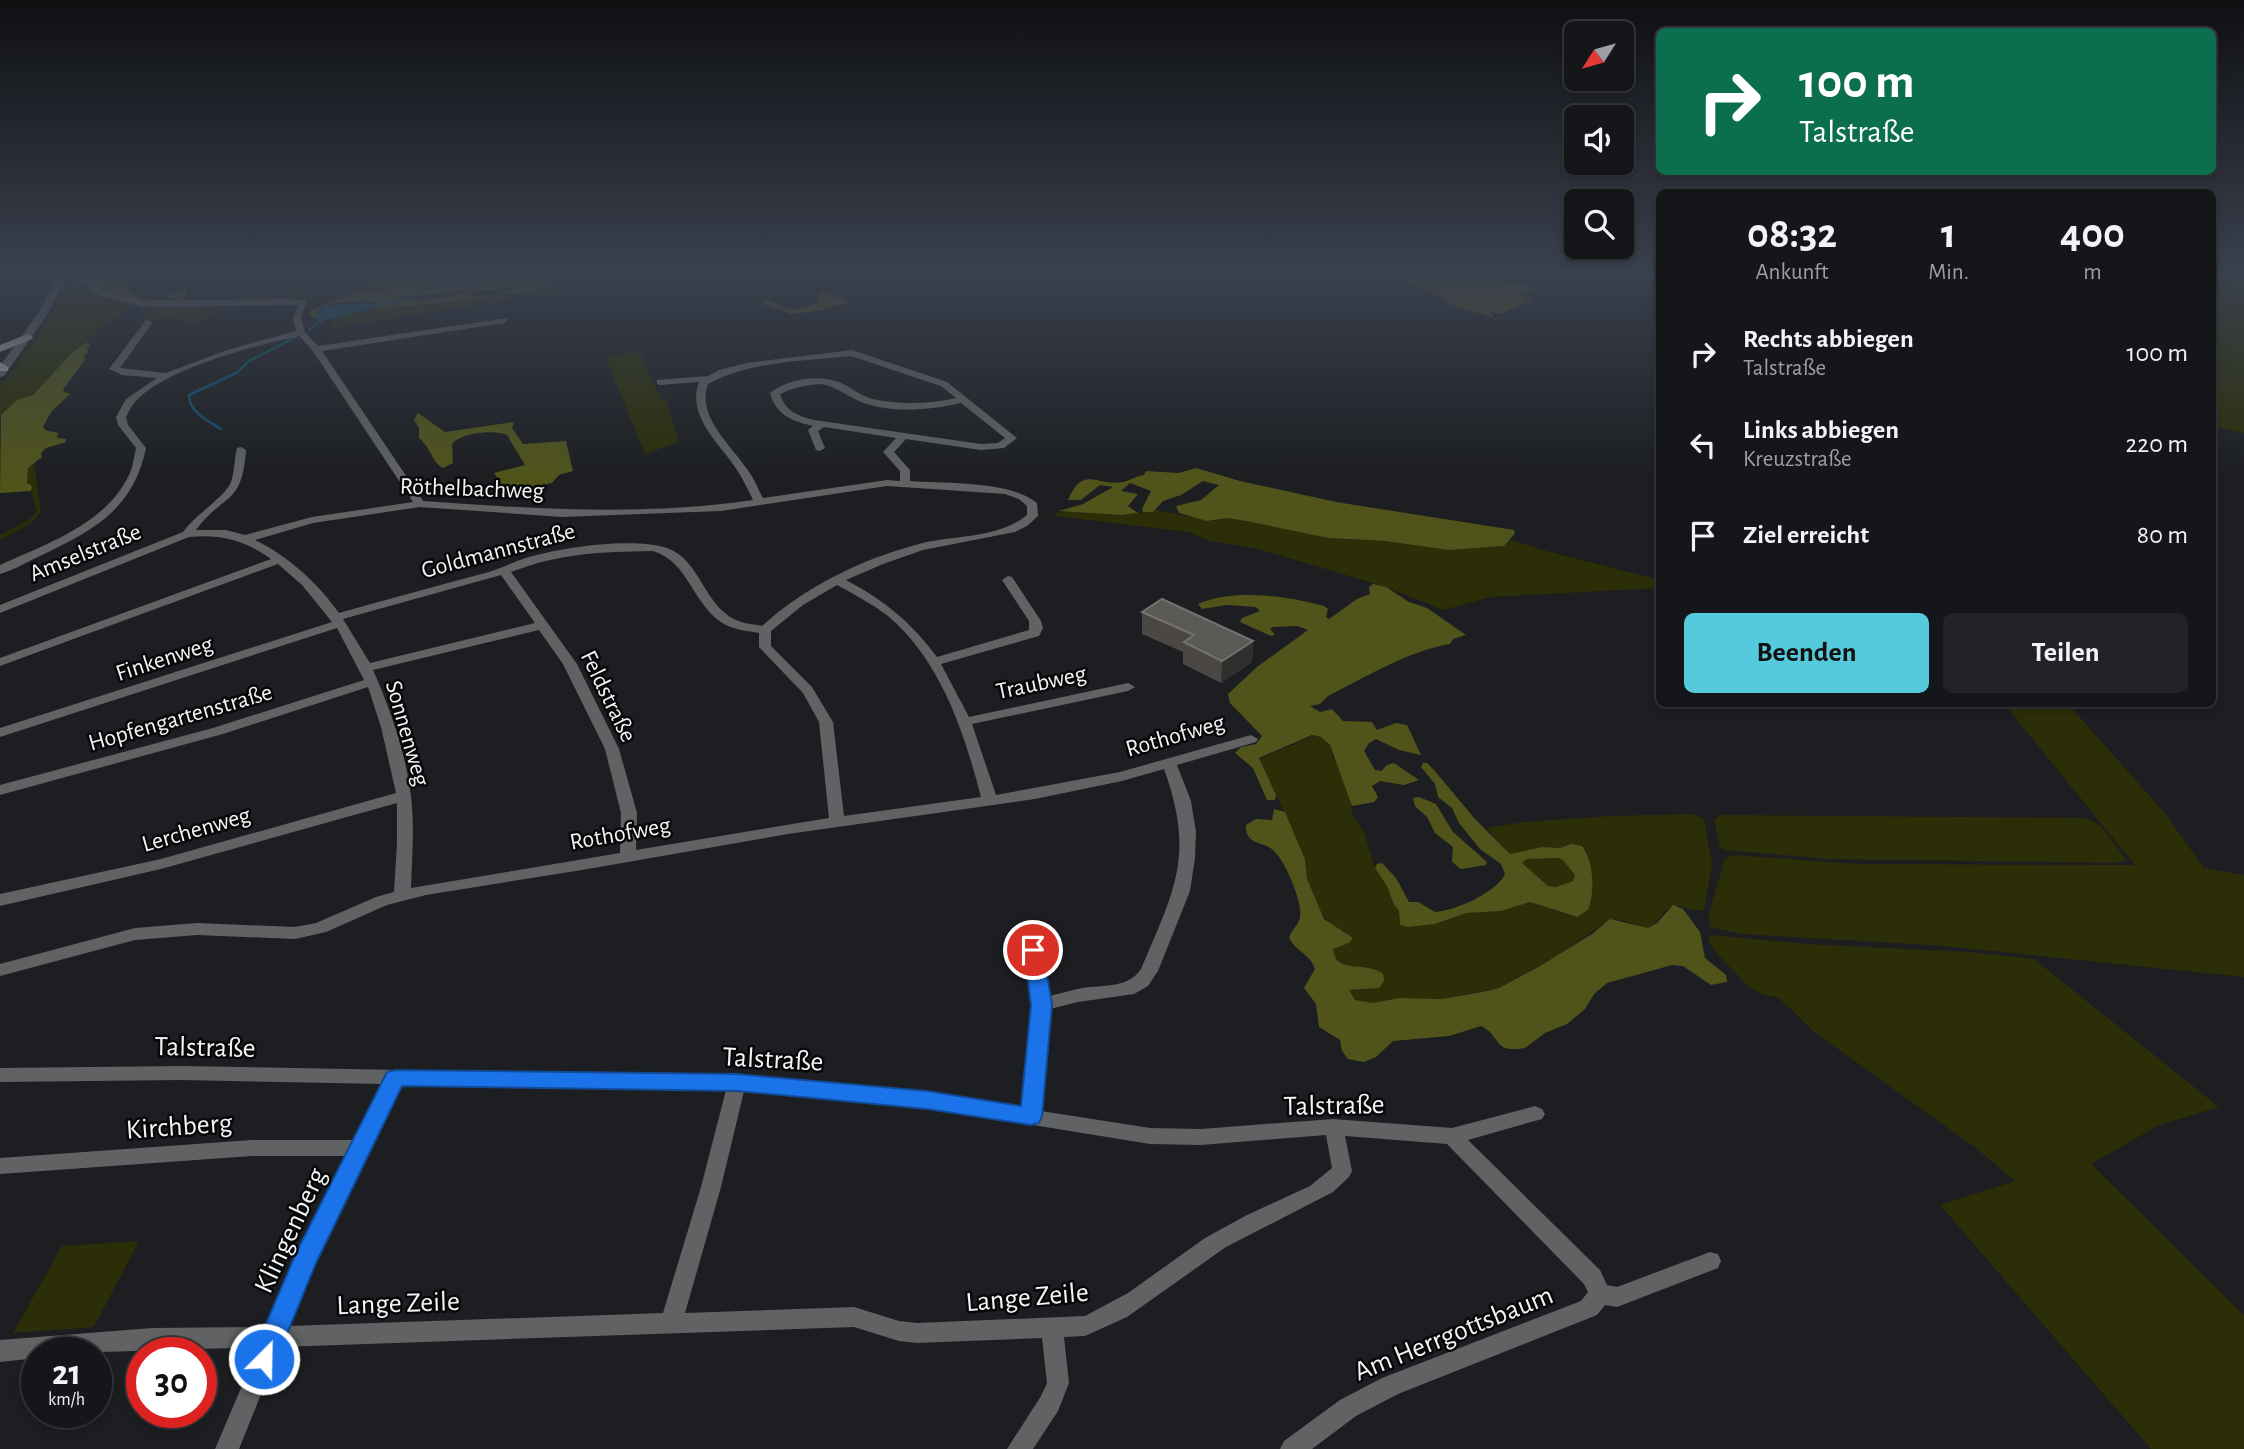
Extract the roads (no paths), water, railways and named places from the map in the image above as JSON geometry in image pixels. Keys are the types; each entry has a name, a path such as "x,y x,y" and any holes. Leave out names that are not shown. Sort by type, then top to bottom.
{"main road":[{"path":"0,349 17,342"}],"street":[{"path":"5,362 24,342"},
{"path":"134,342 114,369 168,376"},
{"path":"0,570 91,524 128,492 141,447 121,422 121,416 133,398 168,376 244,346 263,342"},
{"path":"309,342 420,504"},
{"path":"316,349 364,342"},
{"path":"660,382 708,379 746,366 852,353 944,384 1010,435 1011,441 988,448 822,424 789,416 781,408 775,393 782,388 823,381 834,383 861,399 874,402 923,406 964,400"},
{"path":"708,379 702,384 700,396 709,423 745,473 759,502"},
{"path":"820,448 813,430 822,424"},
{"path":"904,436 888,452 905,470 905,482"},
{"name":"Amselstraße","path":"187,534 219,504 239,480 241,450"},
{"name":"Röthelbachweg","path":"248,538 312,520 420,504 562,514 721,508 863,485 905,482 1007,491 1032,505 1032,516 1011,530 921,547 839,581"},
{"name":"Amselstraße","path":"0,609 187,534 205,533 248,538"},
{"path":"248,538 279,560"},
{"name":"Goldmannstraße","path":"339,620 518,564 586,549 661,549 681,561 724,619 765,630"},
{"path":"0,662 279,560"},
{"name":"Sonnenweg","path":"279,560 317,591 339,620 371,682 398,765 403,796 402,894"},
{"name":"Feldstraße","path":"504,570 570,664 612,749 629,813 628,857"},
{"path":"933,662 1034,633 1037,628 1035,621 1008,580"},
{"path":"837,821 826,722 822,710 805,687 765,647 765,630 793,605 839,581 897,619 933,662 964,722 990,801"},
{"name":"Finkenweg","path":"0,733 339,620"},
{"name":"Sonnenweg","path":"365,667 541,625"},
{"name":"Hopfengartenstraße","path":"0,790 218,731 371,682"},
{"name":"Traubweg","path":"964,722 1128,687"},
{"name":"Rothofweg","path":"0,970 135,934 197,929 295,933 320,928 402,894 837,821 990,801 1083,785 1251,739"},
{"path":"1042,1005 1078,995 1128,989 1142,981 1149,971 1182,891 1187,858 1188,832 1183,801 1169,763"},
{"name":"Lerchenweg","path":"0,900 161,864 403,796"},
{"path":"1031,1116 1042,1005 1033,950"},
{"name":"Talstraße","path":"0,1074 182,1073 737,1083 913,1098 1150,1136 1201,1138 1333,1127 1452,1136 1535,1114"},
{"name":"Klingenberg","path":"227,1449 305,1261 395,1078"},
{"path":"672,1321 711,1187 737,1083"},
{"name":"Lange Zeile","path":"0,1351 152,1338 273,1337 672,1321 854,1317 899,1331 917,1333 1085,1326 1112,1317 1213,1245 1268,1214 1312,1196 1332,1184 1342,1171 1340,1150 1333,1127"},
{"name":"Am Herrgottsbaum","path":"1292,1449 1348,1408 1380,1392 1589,1308 1600,1294 1592,1277 1452,1136"},
{"name":"Kirchberg","path":"0,1166 252,1148 362,1148"},
{"path":"1600,1294 1617,1297 1710,1261"},
{"path":"1019,1449 1051,1403 1058,1383 1052,1328"}],"waterway":[{"path":"221,429 196,411 189,395 238,372 249,361 287,342"}]}
